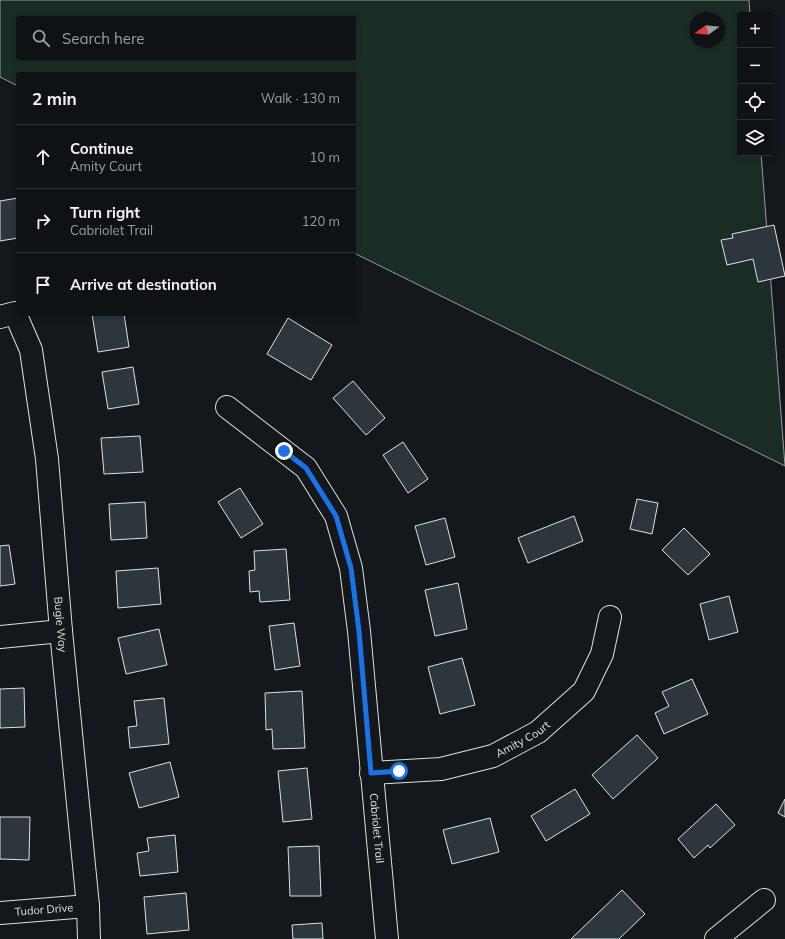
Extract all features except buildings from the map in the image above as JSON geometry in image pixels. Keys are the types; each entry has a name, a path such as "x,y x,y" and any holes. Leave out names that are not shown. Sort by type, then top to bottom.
{"street":[{"name":"Bugle Way","path":"8,315 31,350 47,459 61,632 88,906 89,939"},
{"name":"Cabriolet Trail","path":"227,408 306,468 336,516 351,568 359,631 387,939"},
{"name":"Amity Court","path":"371,773 441,769 493,756 538,732 584,691 602,654 610,617"},
{"path":"0,637 61,632"},
{"path":"716,939 764,900"},
{"name":"Tudor Drive","path":"0,914 88,906"}],"green space":[{"path":"0,0 749,0 750,12 737,12 737,156 761,156 785,466 356,254 356,72 16,72 16,85 0,77"}],"route":[{"path":"284,451 306,468 336,516 351,568 359,631 371,773 399,771"}]}
